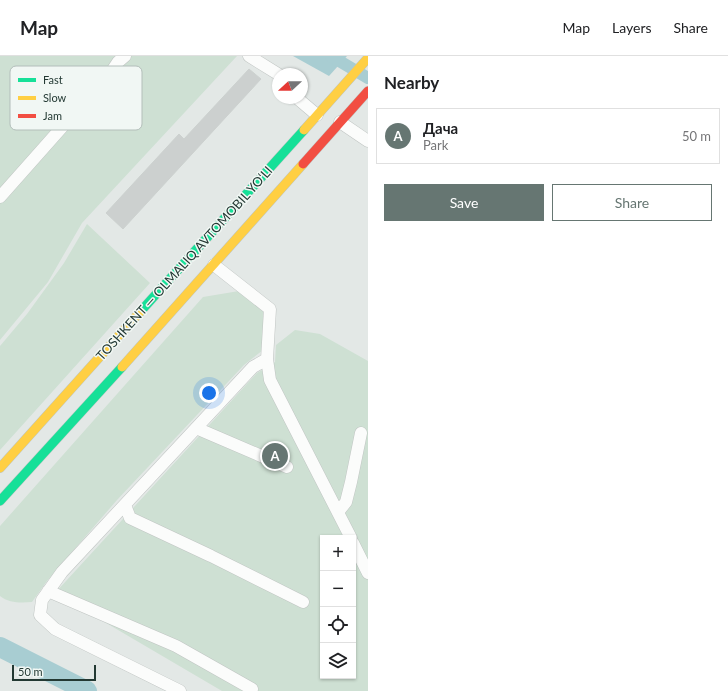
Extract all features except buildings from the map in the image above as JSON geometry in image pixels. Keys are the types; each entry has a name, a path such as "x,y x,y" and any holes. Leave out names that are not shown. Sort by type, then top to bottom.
{"highway":[{"name":"TOSHKENT — OLMALIQ AVTOMOBIL YO‘LI","path":"0,468 368,58"},
{"name":"TOSHKENT — OLMALIQ AVTOMOBIL YO‘LI","path":"0,501 214,265 368,91"}],"street":[{"path":"115,66 125,56"},
{"path":"249,56 272,70"},
{"path":"304,104 316,115"},
{"path":"340,122 368,141"},
{"path":"0,197 59,130"},
{"path":"214,265 270,309 267,359 270,380 350,535"},
{"path":"180,691 55,629 40,615 42,600 62,572 196,428 253,367 267,359"},
{"path":"196,428 287,467"},
{"path":"338,512 346,502 361,433"},
{"path":"125,505 130,518 303,602"},
{"path":"356,549 368,573"},
{"path":"48,591 176,646 252,689"}],"green space":[{"path":"0,56 237,56 82,223 48,282 0,340"},
{"path":"87,224 150,283 0,450 0,346 27,314 64,263"},
{"path":"239,291 263,311 263,350 244,365 117,500 47,581 32,602 15,602 0,596 0,526 203,297"},
{"path":"295,330 320,334 368,361 368,691 222,691 55,593 257,373 275,362 276,345"}],"water":[{"path":"293,56 347,56 329,76"}],"waterway":[{"path":"331,56 368,78"},
{"path":"0,647 87,691"}],"traffic: fast":[{"path":"140,312 304,130"},
{"path":"0,501 122,367"}],"traffic: slow":[{"path":"304,130 368,58"},
{"path":"122,367 303,164"},
{"path":"0,468 140,312"}],"traffic: jam":[{"path":"303,164 368,91"}],"place":[{"name":"Дача","path":"275,456"}]}
